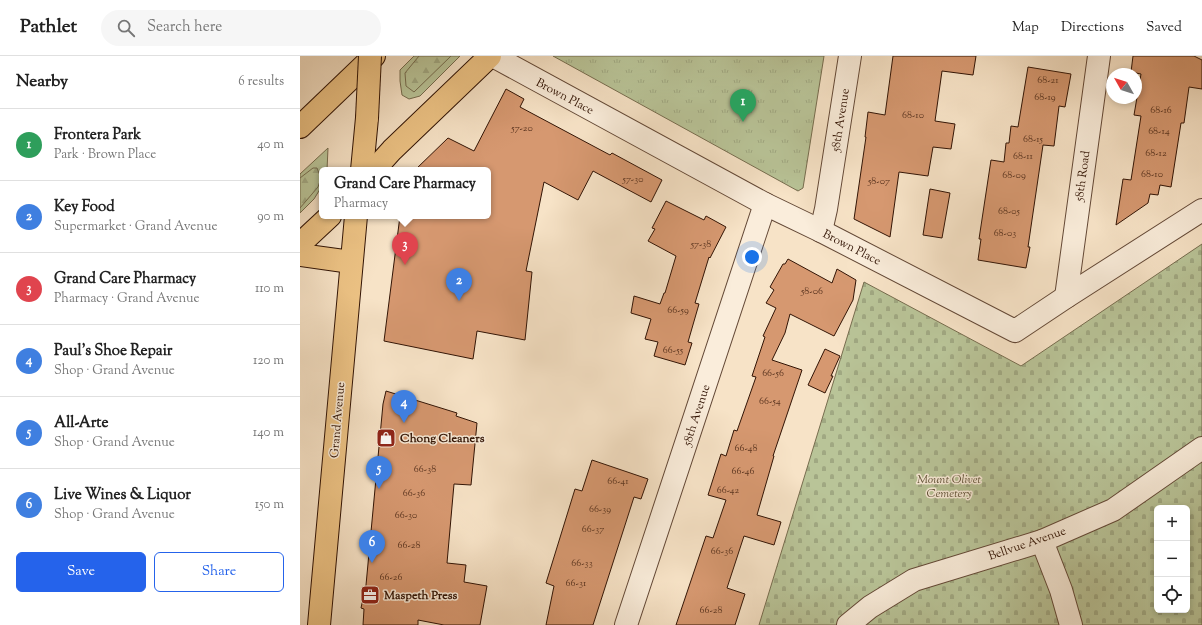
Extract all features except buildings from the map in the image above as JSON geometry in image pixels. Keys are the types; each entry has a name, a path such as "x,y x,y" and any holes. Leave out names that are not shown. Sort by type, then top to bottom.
{"main road":[{"path":"362,167 370,56"},
{"path":"300,128 374,56"},
{"path":"377,167 392,150 491,56"},
{"path":"300,244 327,219"},
{"name":"Grand Avenue","path":"319,625 356,219"},
{"path":"300,256 351,262"}],"street":[{"name":"Brown Place","path":"491,56 765,204 1016,331 1066,297 1202,210"},
{"name":"58th Avenue","path":"821,231 850,56"},
{"name":"58th Road","path":"1066,297 1099,56"},
{"name":"58th Avenue","path":"626,625 765,204"},
{"name":"Bellvue Avenue","path":"848,625 870,607 914,580 1042,541 1113,510 1201,449"},
{"path":"1042,541 1061,590 1071,625"}],"green space":[{"path":"414,56 460,56 420,96 409,99 402,95 400,70"},
{"path":"419,56 451,56 414,92 406,86 405,73"},
{"path":"553,56 824,56 803,188 798,191"},
{"path":"328,148 327,167 319,167 319,191 314,199 300,213 300,174"},
{"path":"313,168 317,168 319,173 318,187 300,208 300,178"},
{"name":"Mount Olivet Cemetery","path":"1202,244 1202,625 759,625 864,282 1021,366"}],"place":[{"name":"Frontera Park","path":"743,122"},
{"name":"Grand Care Pharmacy","path":"405,265"},
{"name":"Key Food","path":"459,301"},
{"name":"Paul's Shoe Repair","path":"404,423"},
{"name":"Chong Cleaners","path":"386,438"},
{"name":"All-Arte","path":"379,489"},
{"name":"Live Wines & Liquor","path":"372,563"},
{"name":"Maspeth Press","path":"370,595"}]}
